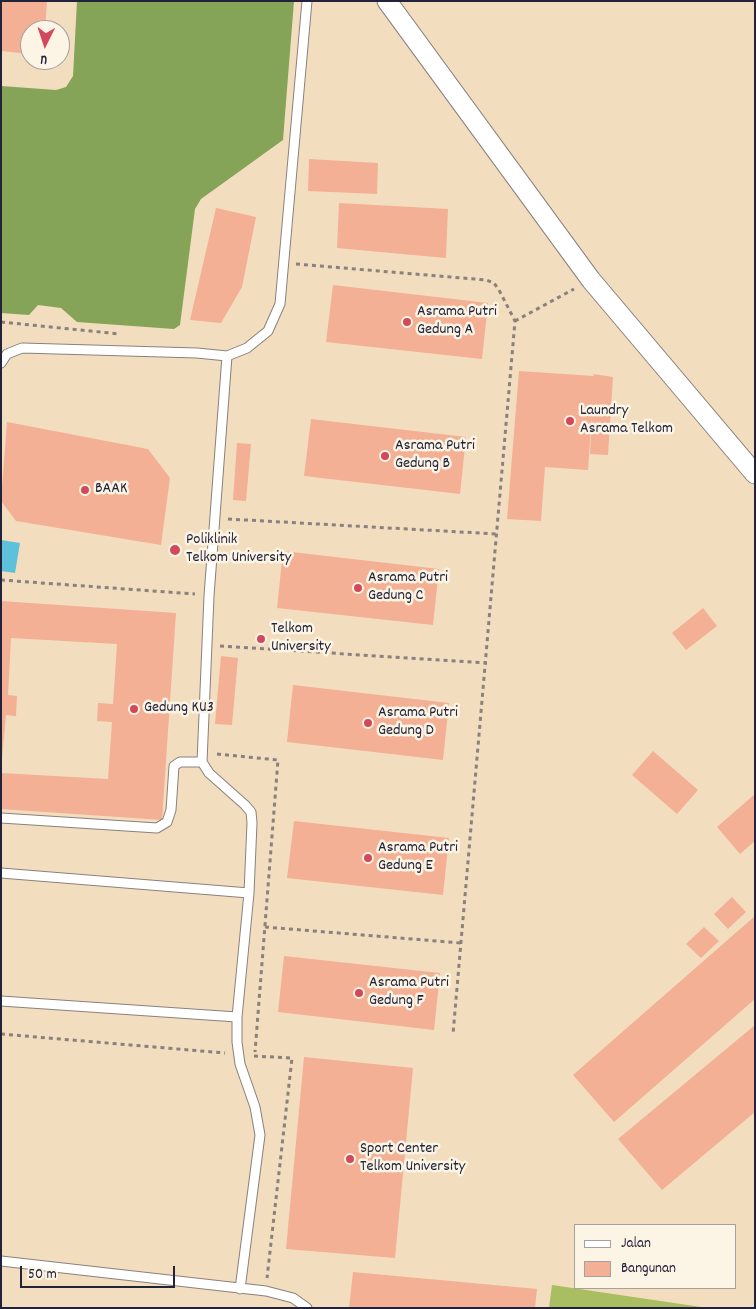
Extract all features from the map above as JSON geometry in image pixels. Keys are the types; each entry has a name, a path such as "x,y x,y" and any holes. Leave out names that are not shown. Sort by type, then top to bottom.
{"street":[{"path":"387,1 591,280 755,474"}],"lane":[{"path":"1,363 7,354 22,348 197,353 227,356 247,348 268,331 280,304 307,1"},
{"path":"227,356 209,596 202,762 209,773 251,812 249,892 237,1017 240,1064 255,1107 260,1135 240,1289"},
{"path":"1,818 157,828 167,822 171,810 174,766 180,762 202,762"},
{"path":"1,873 249,892"},
{"path":"1,1001 237,1017"},
{"path":"1,1261 266,1291 293,1298 307,1308"}],"path":[{"path":"283,263 486,280 494,283 516,321 453,1034"},
{"path":"516,321 591,280"},
{"path":"216,518 497,534"},
{"path":"1,580 209,596"},
{"path":"208,646 487,663"},
{"path":"265,927 461,943"},
{"path":"254,1056 292,1058 266,1291"}],"green space":[{"path":"77,1 294,1 283,140 201,199 195,209 180,325 174,329 77,322 61,308 38,305 29,315 1,313 1,86 56,90 66,87 73,76"},
{"path":"552,1285 708,1308 549,1308"}],"water":[{"path":"1,540 20,543 15,573 1,571"}],"building":[{"path":"1,1 47,1 46,20 20,20 20,53 1,51"},
{"path":"309,159 378,163 377,194 308,191"},
{"path":"339,203 448,209 446,258 337,248"},
{"path":"216,208 256,217 242,287 221,323 190,320"},
{"name":"Asrama Putri Gedung A","path":"333,285 488,303 482,359 326,342"},
{"path":"519,371 594,376 593,374 613,377 608,455 590,454 592,412 588,470 545,467 541,521 507,519"},
{"name":"Asrama Putri Gedung B","path":"311,419 466,437 460,494 304,476"},
{"name":"BAAK","path":"7,422 148,449 170,478 161,545 16,521 1,501"},
{"path":"237,443 251,444 246,501 233,500"},
{"name":"Asrama Putri Gedung C","path":"283,551 439,569 433,625 277,608"},
{"name":"Gedung KU3","path":"1,601 176,613 162,820 1,809 1,773 108,779 112,722 97,721 98,703 113,704 117,644 11,638 8,695 17,696 16,716 6,715 1,769"},
{"path":"703,608 717,626 686,650 672,633"},
{"path":"221,656 238,658 232,725 215,724"},
{"name":"Asrama Putri Gedung D","path":"293,685 449,703 443,760 287,742"},
{"path":"653,751 698,790 677,814 632,775"},
{"path":"755,794 755,841 740,854 717,827"},
{"name":"Asrama Putri Gedung E","path":"294,821 449,838 443,895 287,878"},
{"path":"732,897 746,912 728,929 714,914"},
{"path":"755,916 755,999 614,1122 573,1075"},
{"path":"704,927 719,941 701,958 686,944"},
{"name":"Asrama Putri Gedung F","path":"284,956 440,973 434,1030 278,1012"},
{"path":"755,1025 755,1112 662,1190 618,1139"},
{"name":"Sport Center Telkom University","path":"304,1057 413,1068 395,1258 286,1249"},
{"path":"353,1272 537,1289 535,1308 349,1308"}],"place":[{"name":"Asrama Putri Gedung A","path":"407,322"},
{"name":"Laundry Asrama Telkom","path":"570,421"},
{"name":"Asrama Putri Gedung B","path":"385,456"},
{"name":"BAAK","path":"85,490"},
{"name":"Poliklinik Telkom University","path":"175,550"},
{"name":"Asrama Putri Gedung C","path":"358,588"},
{"name":"Telkom University","path":"261,639"},
{"name":"Gedung KU3","path":"134,709"},
{"name":"Asrama Putri Gedung D","path":"368,723"},
{"name":"Asrama Putri Gedung E","path":"368,858"},
{"name":"Asrama Putri Gedung F","path":"359,993"},
{"name":"Sport Center Telkom University","path":"350,1159"}]}
